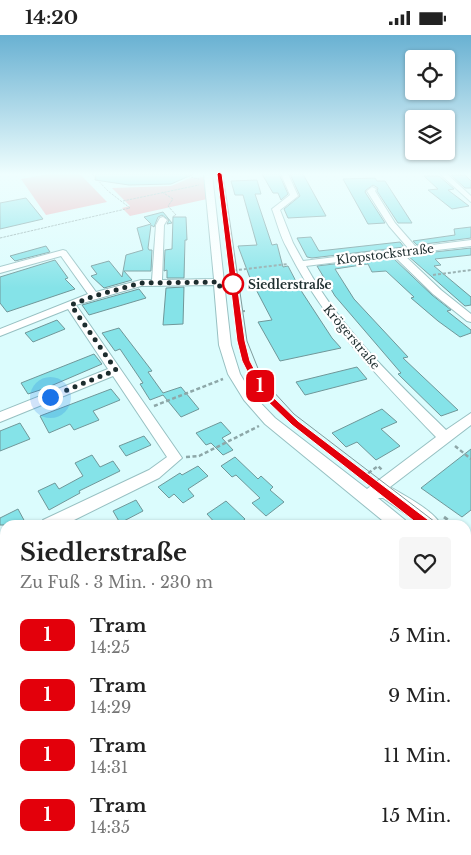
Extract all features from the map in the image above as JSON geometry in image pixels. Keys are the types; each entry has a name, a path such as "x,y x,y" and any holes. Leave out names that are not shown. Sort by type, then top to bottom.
{"street":[{"path":"210,212 227,354 234,374 248,397 280,430 371,495 394,520"},
{"name":"Krögerstraße","path":"277,212 295,264 324,304 357,345 445,437"},
{"path":"385,212 414,250"},
{"path":"157,283 160,225 162,220"},
{"name":"Klopstockstraße","path":"295,264 471,243"},
{"path":"0,271 63,253 94,296"},
{"path":"396,253 471,319"},
{"path":"0,333 94,296 141,283 219,282"},
{"path":"59,520 154,474 175,458 71,305"},
{"path":"0,417 116,370"},
{"path":"371,495 471,418"},
{"path":"371,495 386,492 427,520"}],"path":[{"path":"0,238 112,212"},
{"path":"162,220 176,215 174,212"},
{"path":"236,271 242,271 242,268 295,264"},
{"path":"420,276 471,270"},
{"path":"229,312 246,311"},
{"path":"143,410 226,378 228,383"},
{"path":"175,458 199,456 260,425 255,419"},
{"path":"445,437 471,459"}],"shaded area":[{"path":"44,212 59,212 46,215"},
{"path":"126,212 147,212 130,216"}],"building":[{"path":"0,212 38,212 43,219 0,229"},
{"path":"163,212 172,223 167,224 169,220 162,215 158,217 154,227 151,225 148,248 152,250 151,271 124,271 132,280 104,288 91,276 97,274 91,266 109,261 122,277 126,255 143,250 137,228 151,224 144,217"},
{"path":"248,212 261,212 272,245 277,244 283,267 288,266 300,289 332,338 341,348 280,361 258,322 272,320 250,278 238,246 257,245"},
{"path":"285,212 324,212 326,216 288,218"},
{"path":"361,212 378,212 385,223 368,224"},
{"path":"391,212 405,212 412,223 398,223"},
{"path":"173,217 186,217 187,240 185,240 184,278 167,278 167,270 164,271 165,250 172,249"},
{"path":"471,227 471,238 417,245 413,241 455,235 454,229"},
{"path":"311,237 319,251 400,242 404,247 312,258 307,257 297,238"},
{"path":"46,246 50,252 15,261 10,256"},
{"path":"471,248 471,255 435,259 441,265 434,266 471,297 471,305 465,306 407,255"},
{"path":"392,257 432,295 451,310 447,311 471,330 471,333 460,337 438,321 411,298 414,297 386,271 372,272 368,264 335,269 354,299 408,357 403,358 458,410 441,416 398,374 401,373 335,296 317,266"},
{"path":"55,260 68,278 65,279 75,289 7,312 0,303 0,277"},
{"path":"184,287 183,324 163,325 166,288"},
{"path":"139,289 146,298 89,315 82,305"},
{"path":"57,320 65,329 33,342 25,333"},
{"path":"119,328 152,371 148,372 163,393 181,387 199,409 181,417 163,395 150,400 140,384 143,383 120,349 115,351 102,333"},
{"path":"94,354 102,364 46,388 28,394 21,383"},
{"path":"357,367 367,379 305,395 296,382"},
{"path":"111,389 120,400 93,411 99,420 74,430 70,424 49,433 40,416"},
{"path":"382,409 397,422 381,429 400,446 376,460 357,442 346,447 332,433"},
{"path":"221,422 231,433 222,438 233,450 223,455 211,443 206,445 196,433"},
{"path":"20,423 30,439 0,451 0,431"},
{"path":"144,436 151,445 126,456 119,446"},
{"path":"471,449 471,510 462,517 421,488"},
{"path":"92,455 100,467 113,461 120,471 79,491 80,493 49,510 38,491 55,483 59,489 83,476 75,463"},
{"path":"235,457 258,479 261,476 273,487 270,490 284,502 266,516 252,503 260,498 236,475 232,477 221,466"},
{"path":"198,466 208,476 188,489 194,496 183,503 174,494 169,498 158,487 180,473 182,475"},
{"path":"136,500 143,511 126,520 118,520 113,511"},
{"path":"226,501 245,519 212,520 207,514"},
{"path":"18,509 24,520 0,520 0,518"}],"tram line":[{"name":"1","path":"224,212 243,352 255,379 276,406 295,423 365,475 421,520"},
{"path":"228,212 247,341 259,371 271,389 294,414 432,520"},
{"path":"399,502 421,520"}],"place":[{"name":"Siedlerstraße","path":"233,284"}],"route":[{"path":"50,397 116,370 71,305 82,299 141,283 219,282 220,288 233,284"}]}
